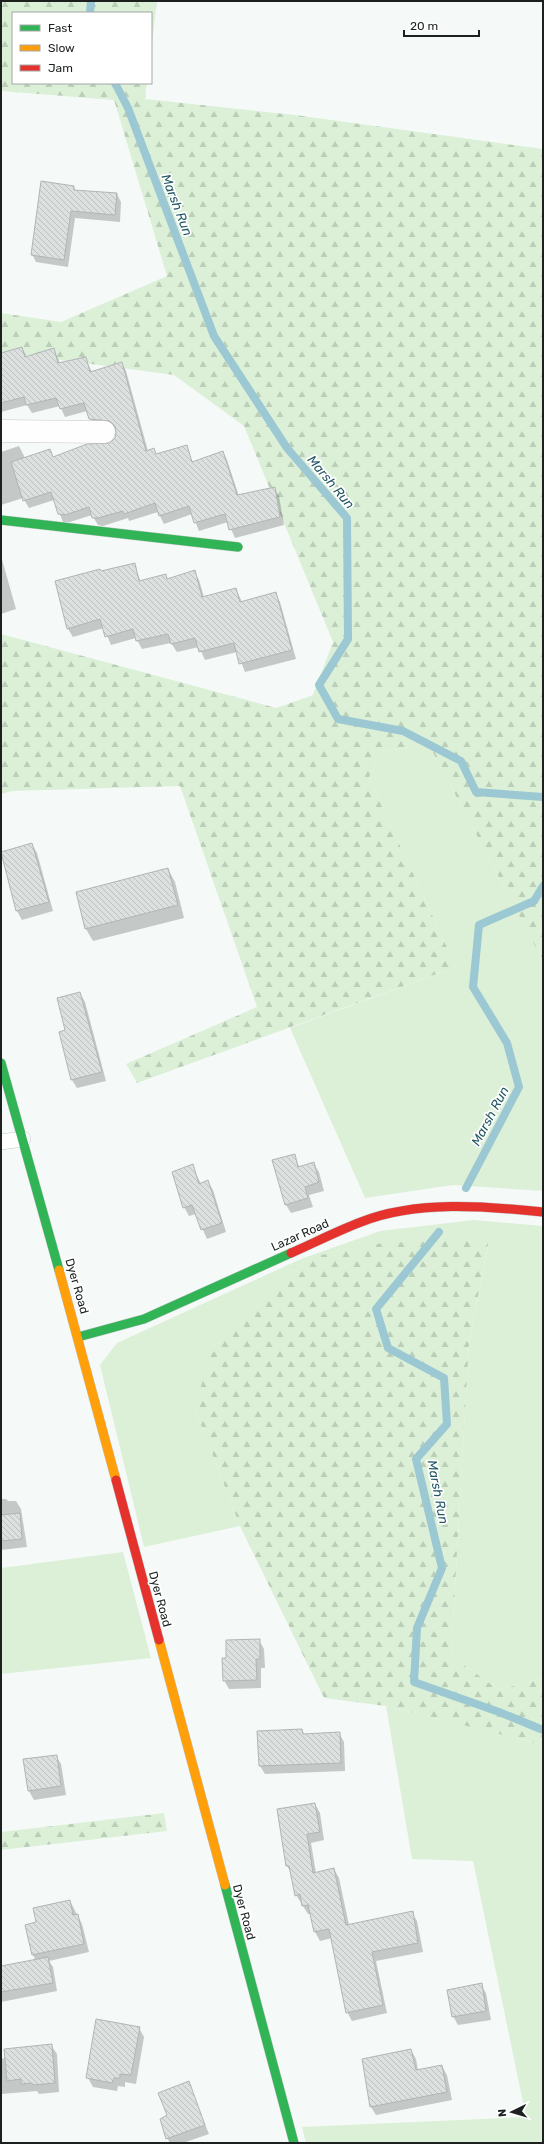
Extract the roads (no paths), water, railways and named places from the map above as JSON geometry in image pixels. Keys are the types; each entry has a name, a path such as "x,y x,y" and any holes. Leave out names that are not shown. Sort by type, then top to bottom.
{"street":[{"path":"1,432 104,432"},
{"path":"1,520 238,547"},
{"name":"Dyer Road","path":"1,1063 78,1337 294,2143"},
{"name":"Lazar Road","path":"78,1337 144,1319 362,1221 404,1211 449,1207 494,1207 543,1212"}],"lane":[{"path":"1,1142 23,1139"}],"waterway":[{"name":"Marsh Run","path":"90,12 91,1"},
{"name":"Marsh Run","path":"116,84 128,108 214,336 287,448 347,518 348,639 319,685 338,719 403,731 461,761 476,792 543,797"},
{"name":"Marsh Run","path":"466,1188 519,1087 507,1043 473,987 479,925 534,901 543,886"},
{"name":"Marsh Run","path":"439,1232 376,1309 388,1348 444,1378 447,1424 416,1459 442,1568 417,1628 414,1682 499,1712 543,1730"}]}
